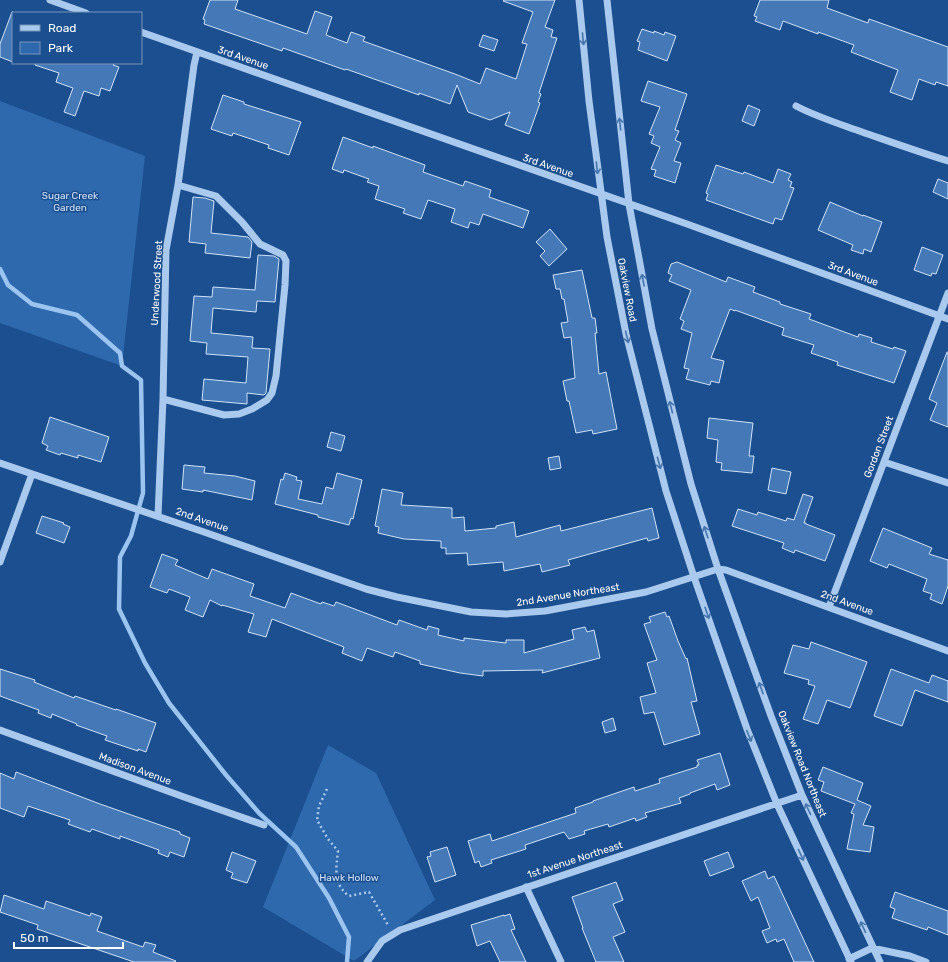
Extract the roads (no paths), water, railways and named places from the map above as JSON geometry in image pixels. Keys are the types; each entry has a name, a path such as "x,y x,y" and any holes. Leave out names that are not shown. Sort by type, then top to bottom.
{"street":[{"path":"50,0 83,12"},
{"name":"Oakview Road","path":"579,0 588,101 600,194 626,334 666,491 694,576"},
{"name":"Oakview Road","path":"607,0 629,204 652,329 691,484 718,569"},
{"name":"3rd Avenue","path":"142,32 629,204 948,319"},
{"name":"Underwood Street","path":"158,516 163,399 166,250 178,185 197,52"},
{"path":"796,106 825,120 914,151 948,161"},
{"path":"163,399 224,415 239,414 252,409 267,400 272,393 276,376 285,285 286,261 283,255 260,244 242,222 216,196 178,185"},
{"name":"Gordon Street","path":"829,608 948,293"},
{"path":"884,462 948,482"},
{"name":"2nd Avenue","path":"0,463 158,516 366,589 396,597"},
{"path":"0,562 32,474"},
{"name":"2nd Avenue Northeast","path":"396,597 471,612 506,614 545,611 646,592 718,569"},
{"name":"2nd Avenue","path":"718,569 726,570 948,651"},
{"name":"Oakview Road Northeast","path":"718,569 771,716 802,795 872,948 880,962"},
{"path":"694,576 747,729 777,804 850,960 872,948 910,956 926,962"},
{"name":"Madison Avenue","path":"0,730 264,825"},
{"name":"1st Avenue Northeast","path":"367,962 382,941 400,930 802,795"},
{"path":"526,887 561,962"}],"waterway":[{"path":"0,269 8,285 32,304 77,315 120,353 122,366 141,380 143,493 131,536 120,557 119,609 145,663 169,703 226,775 259,813 296,847 329,898 349,937 347,962"}],"park label":[{"name":"Sugar Creek Garden","path":"70,202"},
{"name":"Hawk Hollow","path":"349,878"}]}
